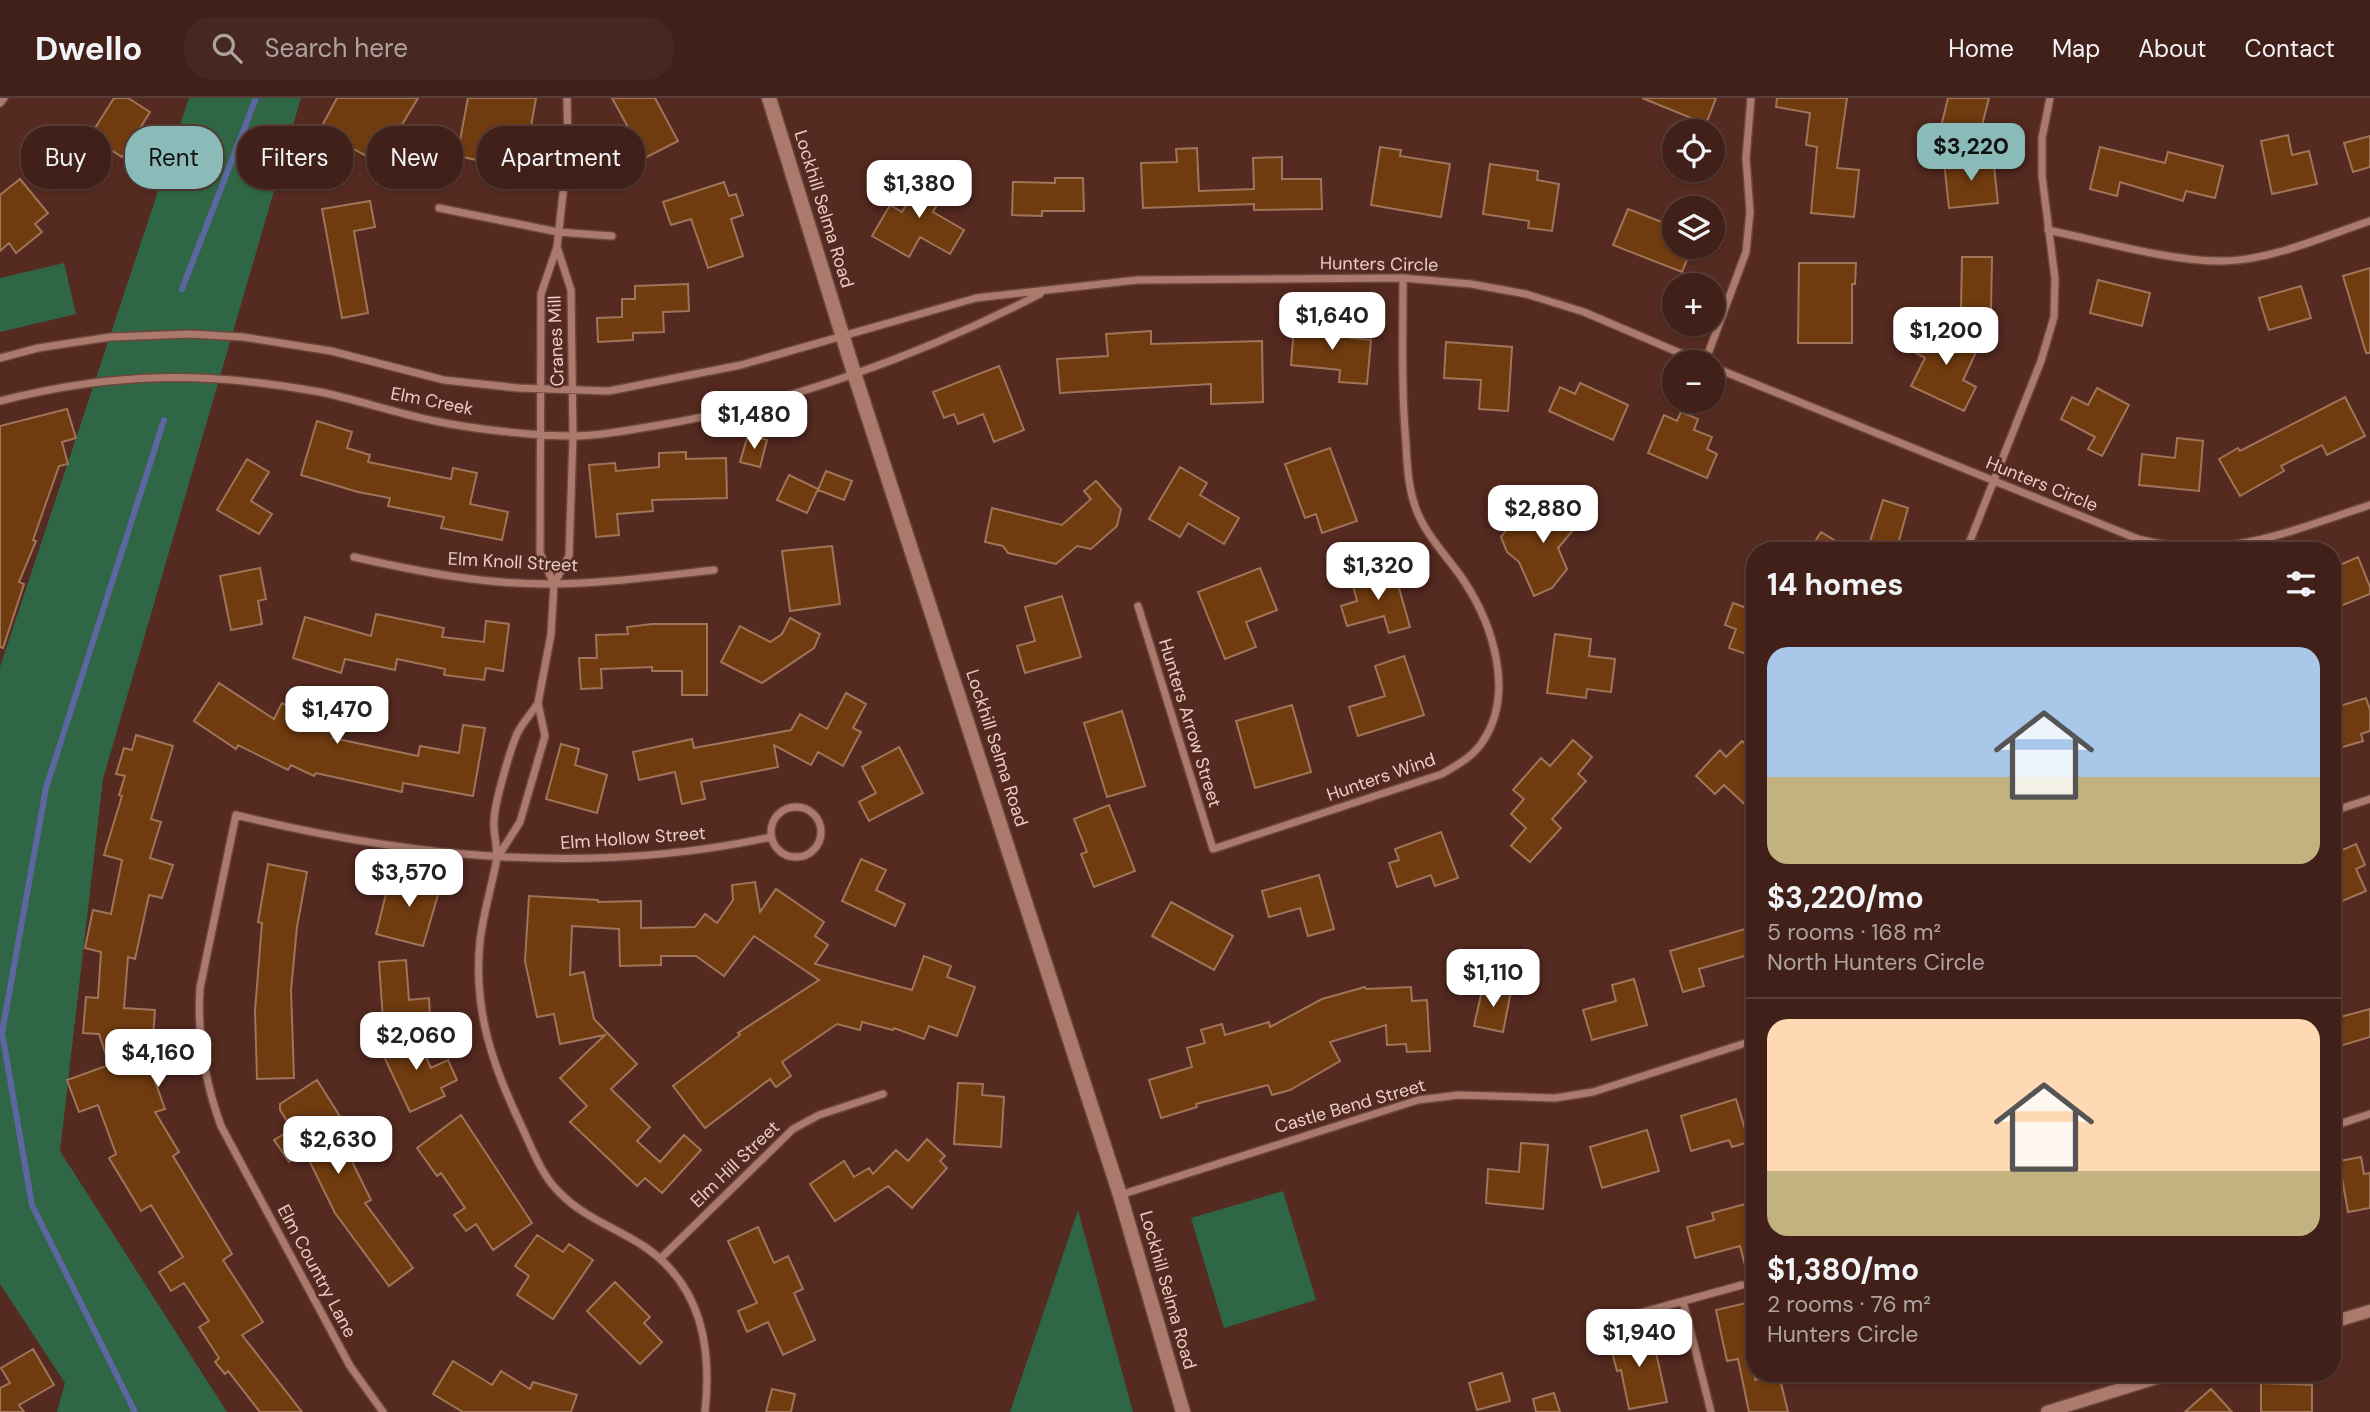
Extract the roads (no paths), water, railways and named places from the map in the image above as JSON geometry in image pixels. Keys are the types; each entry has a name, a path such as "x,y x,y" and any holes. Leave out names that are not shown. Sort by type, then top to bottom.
{"main road":[{"name":"Lockhill Selma Road","path":"769,98 854,373 1120,1195 1184,1412"}],"street":[{"path":"0,103 4,98"},
{"name":"Cranes Mill","path":"554,584 540,553 541,294 557,247 568,149 567,98"},
{"path":"1708,350 1746,252 1750,212 1746,158 1751,98"},
{"path":"1969,542 2041,361 2054,317 2055,279 2042,176 2042,138 2050,98"},
{"path":"439,208 558,232 612,236"},
{"path":"2048,230 2188,258 2224,261 2261,256 2370,221"},
{"name":"Cranes Mill","path":"554,584 569,556 573,436 571,290 557,247"},
{"name":"Hunters Circle","path":"843,334 976,298 1043,292 1085,284 1137,279 1403,278 1471,284 1526,294 1584,312 1674,350"},
{"name":"Hunters Wind","path":"1213,849 1442,774 1472,754 1484,740 1498,707 1495,653 1483,616 1464,582 1435,544 1415,507 1408,470 1404,421 1403,278"},
{"name":"Hunters Circle","path":"854,373 990,319 1043,292"},
{"name":"Elm Creek","path":"0,358 38,348 110,337 182,334 230,336 331,351 444,380 539,390 609,391 702,374 843,334"},
{"name":"Hunters Circle","path":"1725,372 2151,542"},
{"name":"Elm Creek","path":"0,401 47,389 115,379 183,376 239,379 322,393 436,422 573,436 612,433 713,417 854,373"},
{"name":"Hunters Circle","path":"2246,542 2265,539 2370,505"},
{"name":"Elm Knoll Street","path":"354,557 416,571 478,580 554,584 644,579 714,570"},
{"path":"497,859 520,822 545,736 538,703 551,634 554,584"},
{"name":"Hunters Arrow Street","path":"1138,606 1213,849"},
{"path":"538,703 518,733 494,819 497,859 478,967 483,1025 499,1081 546,1178 588,1216 645,1247 660,1259 690,1298 702,1326 709,1373 705,1412"},
{"path":"2341,808 2370,799"},
{"path":"792,807 802,807 811,812 822,828 818,848 801,858 782,853 771,837 775,818 792,807"},
{"name":"Elm Hollow Street","path":"236,814 376,844 497,859 611,859 732,845 771,837"},
{"name":"Elm Country Lane","path":"236,814 200,988 198,1015 212,1100 221,1126 350,1366 383,1412"},
{"name":"Castle Bend Street","path":"1120,1195 1418,1100 1459,1095 1555,1098 1581,1094 1746,1043"},
{"name":"Elm Hill Street","path":"660,1259 793,1129 819,1115 883,1094"},
{"path":"2341,1123 2370,1114"},
{"path":"1625,1317 1742,1285"},
{"path":"1682,1301 1712,1412"},
{"path":"2341,1320 2370,1311"},
{"path":"2047,1412 2143,1382"}],"waterway":[{"path":"182,289 256,98"},
{"path":"135,1412 32,1205 2,1033 46,788 164,420"}]}
